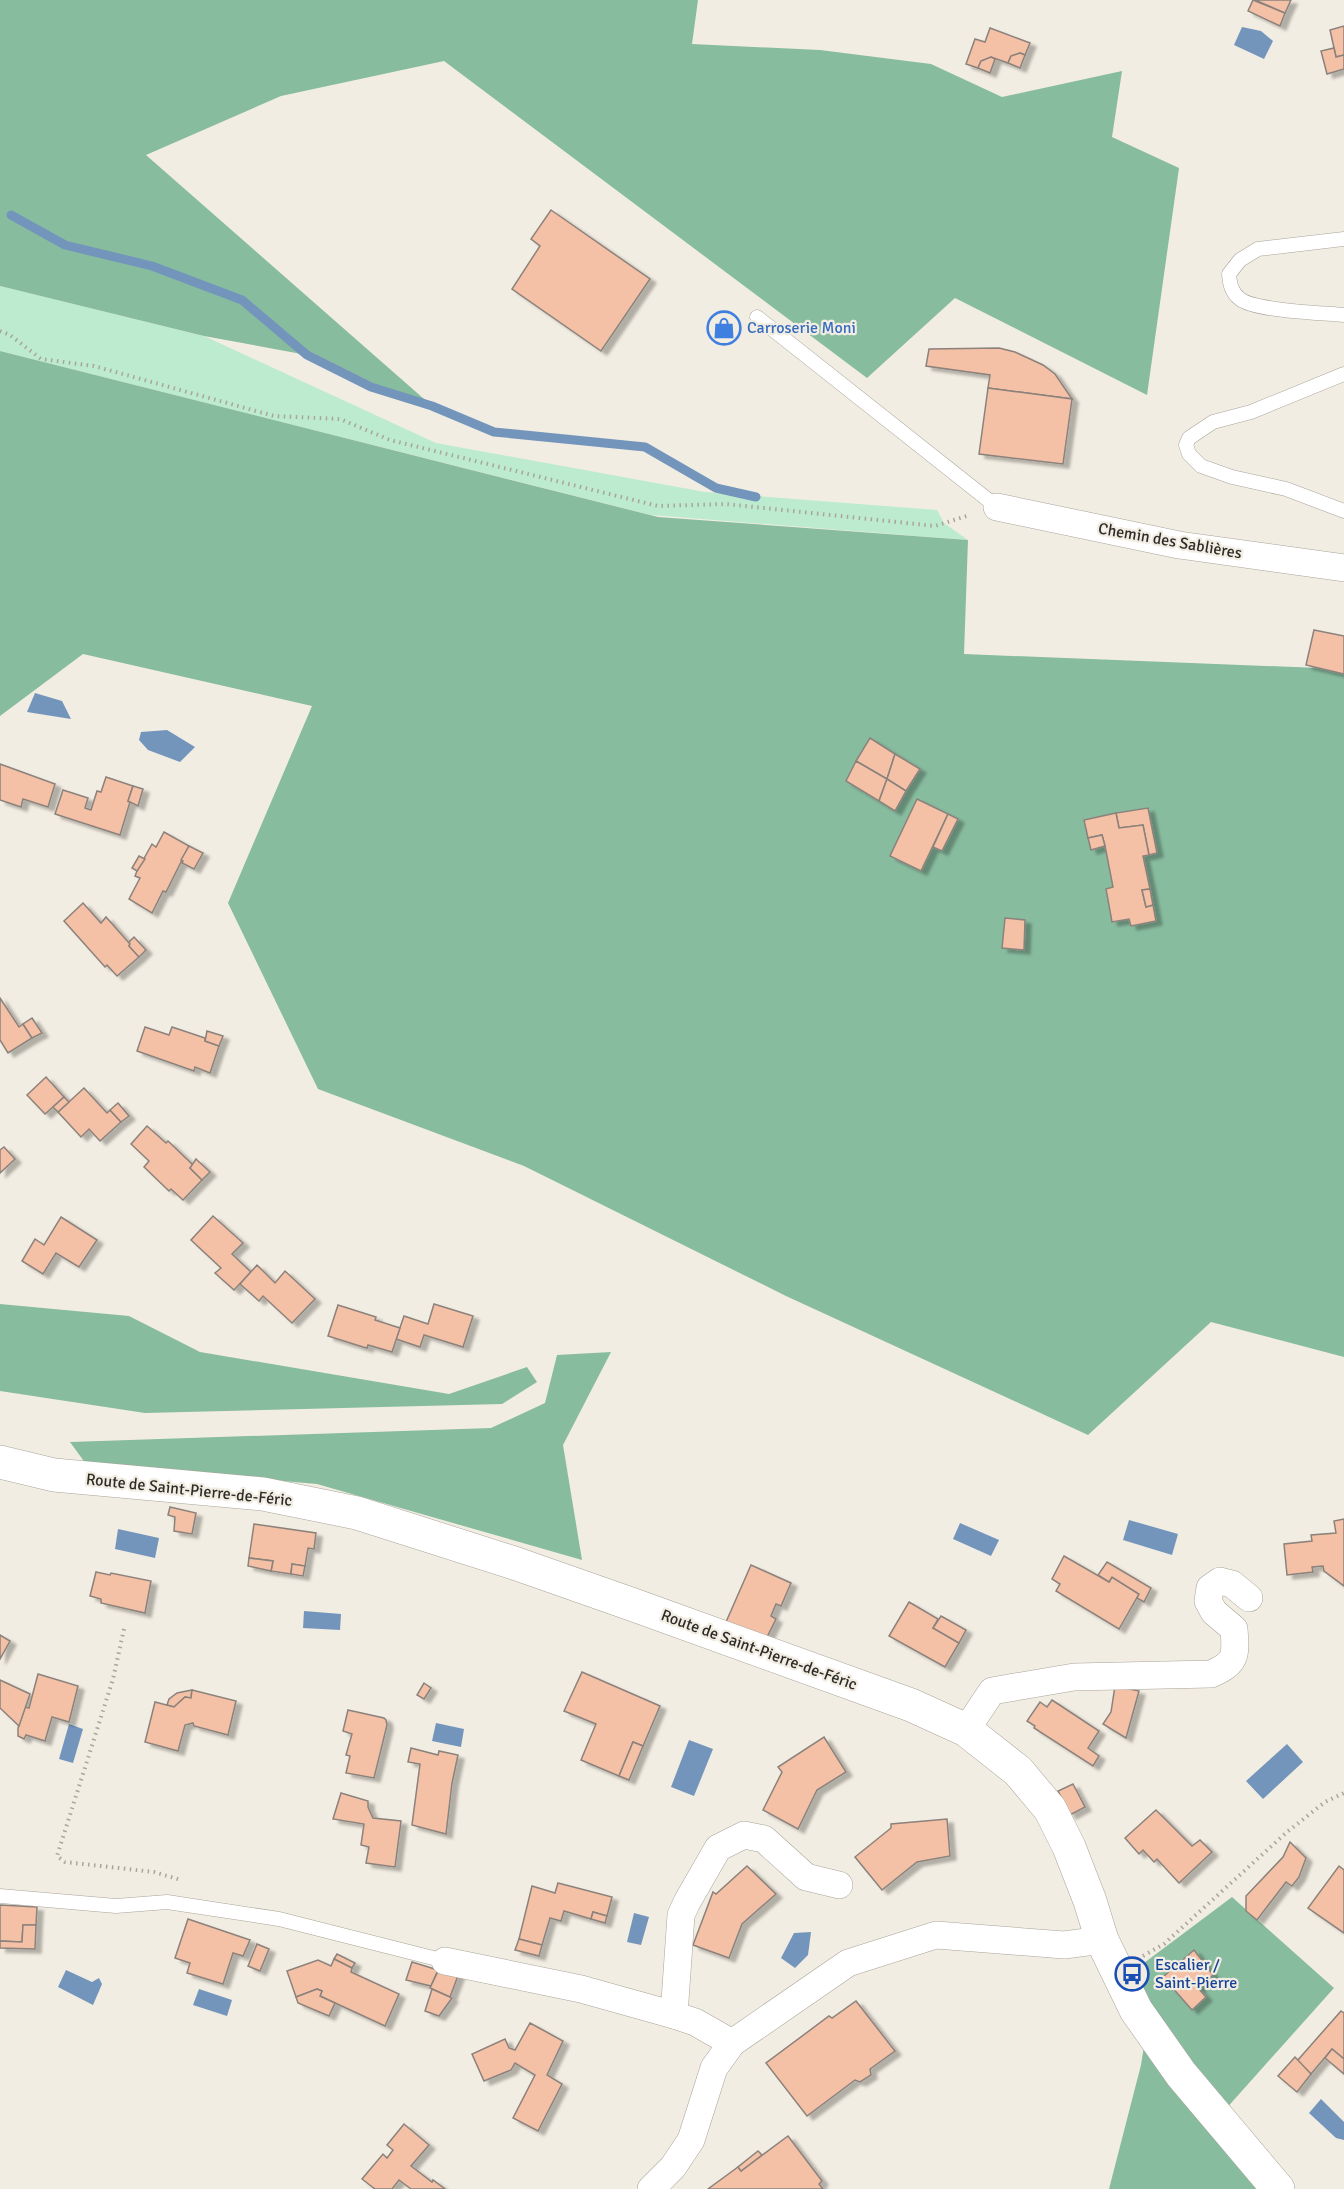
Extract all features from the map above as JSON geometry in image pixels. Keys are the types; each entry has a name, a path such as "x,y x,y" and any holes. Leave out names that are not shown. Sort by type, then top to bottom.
{"street":[{"name":"Chemin des Sablières","path":"997,507 1179,545 1344,568"},
{"name":"Route de Saint-Pierre-de-Féric","path":"0,1462 54,1475 263,1494 357,1513 517,1564 631,1604 911,1705 966,1730 1018,1771 1050,1809 1069,1847 1090,1900 1102,1940 1136,2010 1181,2074 1278,2189"},
{"path":"966,1730 992,1690 1074,1677 1211,1674 1226,1668 1236,1652 1234,1629 1214,1612 1208,1601 1210,1588 1220,1581 1232,1584 1249,1598"},
{"path":"674,2015 681,1915 718,1848 744,1835 764,1839 806,1877 839,1885"},
{"path":"651,2189 673,2167 691,2140 714,2068 732,2043 848,1963 936,1935 1064,1945 1102,1940"},
{"path":"445,1961 581,1989 674,2015 695,2022 732,2043"}],"lane":[{"path":"1344,238 1258,249 1240,260 1229,274 1230,288 1241,300 1261,307 1344,315"},
{"path":"757,317 997,507"},
{"path":"1344,374 1251,411 1213,422 1189,438 1186,445 1189,454 1201,466 1232,477 1286,489 1344,511"},
{"path":"0,1896 116,1906 167,1902 279,1919 445,1961"}],"path":[{"path":"0,331 10,335 41,359 94,366 274,416 340,419 390,440 658,506 726,504 935,526 997,507"},
{"path":"124,1629 113,1678 57,1856 65,1862 154,1872 186,1882"},
{"path":"1117,1971 1164,1944 1287,1832 1325,1802 1344,1793"}],"green space":[{"path":"0,0 698,0 692,44 820,50 931,64 1002,97 1122,71 1112,137 1179,168 1147,395 955,298 867,378 444,61 281,96 146,155 432,406 371,387 307,355 204,336 0,286"},
{"path":"0,286 204,336 436,443 705,492 937,510 944,523 968,540 651,515 0,351"},
{"path":"0,351 658,517 968,540 964,654 1344,669 1344,1357 1211,1322 1088,1435 786,1296 524,1166 318,1089 228,903 312,706 83,654 0,716"},
{"path":"0,1304 129,1316 200,1352 449,1394 527,1367 537,1382 502,1404 145,1413 0,1391"},
{"path":"611,1352 563,1445 582,1560 317,1484 86,1464 70,1442 491,1428 545,1403 557,1355"},
{"path":"1232,1897 1334,1988 1207,2130 1258,2189 1109,2189 1141,2065 1149,2015 1128,1975"}],"water":[{"path":"1242,27 1261,31 1273,41 1264,59 1234,45"},
{"path":"35,693 62,701 71,719 27,712"},
{"path":"167,730 195,747 180,762 148,750 139,740 141,732"},
{"path":"1129,1520 1178,1534 1172,1555 1123,1540"},
{"path":"960,1523 999,1540 991,1556 953,1539"},
{"path":"118,1529 159,1538 155,1558 115,1549"},
{"path":"304,1611 341,1614 340,1630 303,1628"},
{"path":"436,1723 464,1729 461,1747 432,1741"},
{"path":"69,1724 83,1729 73,1763 59,1759"},
{"path":"689,1740 713,1749 694,1796 671,1787"},
{"path":"1287,1744 1303,1762 1263,1799 1246,1781"},
{"path":"634,1913 649,1917 641,1945 627,1942"},
{"path":"811,1932 808,1955 795,1968 781,1958 794,1933"},
{"path":"66,1970 92,1982 99,1978 102,1984 93,2005 58,1987"},
{"path":"199,1989 232,2000 227,2016 193,2005"},
{"path":"1321,2099 1344,2122 1344,2140 1336,2138 1309,2113"}],"building":[{"path":"1253,0 1285,13 1280,26 1248,11"},
{"path":"1255,0 1291,0 1285,13"},
{"path":"1344,26 1344,55 1336,57 1330,30"},
{"path":"990,28 1030,43 1025,55 1020,53 1011,56 1008,63 991,57 981,61 978,68 966,64 975,39 985,42"},
{"path":"1334,48 1336,57 1344,55 1344,69 1327,74 1321,51"},
{"path":"1020,53 1025,55 1020,68 1008,63 1011,56"},
{"path":"991,57 995,59 990,73 978,68 981,61"},
{"path":"551,210 650,279 601,351 512,289 540,246 531,239"},
{"path":"999,348 1015,352 1043,365 1055,374 1072,399 988,388 990,375 926,366 929,349"},
{"path":"988,388 1072,399 1063,464 979,454"},
{"path":"1314,630 1344,636 1344,674 1306,665"},
{"path":"870,738 895,754 887,779 856,761"},
{"path":"895,754 920,769 906,791 887,779"},
{"path":"856,761 887,779 879,801 846,781"},
{"path":"0,764 55,784 48,807 23,799 21,807 0,800"},
{"path":"106,777 133,786 120,835 55,814 63,790 88,798 85,808 91,810 97,791 101,792"},
{"path":"887,779 906,791 895,811 879,801"},
{"path":"133,786 143,789 138,806 128,801"},
{"path":"917,799 948,814 921,871 890,856"},
{"path":"1148,808 1157,853 1149,855 1143,825 1119,828 1116,813"},
{"path":"1116,813 1119,828 1143,825 1149,855 1143,856 1150,889 1142,890 1146,907 1153,905 1156,921 1131,926 1129,919 1112,922 1106,889 1113,887 1102,835 1088,838 1084,820"},
{"path":"948,814 958,819 942,851 933,847"},
{"path":"164,832 189,846 166,892 163,891 152,913 129,899 140,878 135,876 137,871 152,844 156,847"},
{"path":"1102,835 1105,846 1091,850 1088,838"},
{"path":"189,846 203,853 194,869 182,863 181,860"},
{"path":"139,856 145,859 137,871 132,868"},
{"path":"1150,889 1153,905 1146,907 1142,890"},
{"path":"83,903 101,923 106,917 139,957 117,976 107,965 105,967 64,921"},
{"path":"1005,918 1025,920 1024,950 1002,948"},
{"path":"134,937 146,950 139,957 129,946 129,942"},
{"path":"0,998 19,1027 23,1024 32,1038 8,1053 0,1040"},
{"path":"32,1018 42,1033 32,1038 23,1024"},
{"path":"145,1027 169,1035 172,1027 205,1038 205,1041 219,1046 210,1073 195,1067 194,1071 137,1051"},
{"path":"207,1031 223,1036 219,1046 205,1041"},
{"path":"46,1077 64,1097 45,1114 27,1095"},
{"path":"84,1088 107,1113 110,1110 121,1122 100,1141 89,1129 81,1137 58,1112"},
{"path":"64,1097 69,1102 58,1112 53,1107"},
{"path":"118,1103 129,1116 121,1122 110,1110"},
{"path":"147,1126 166,1143 168,1141 192,1164 190,1168 202,1180 183,1200 171,1189 169,1191 144,1167 149,1161 131,1144"},
{"path":"4,1147 15,1159 0,1173 0,1150"},
{"path":"196,1159 210,1172 202,1180 190,1168"},
{"path":"213,1216 243,1243 232,1254 251,1272 234,1290 215,1273 221,1268 191,1240"},
{"path":"61,1217 97,1240 79,1267 56,1253 43,1274 22,1261 35,1239 44,1245"},
{"path":"257,1265 275,1283 285,1271 315,1299 292,1323 263,1296 259,1301 240,1284"},
{"path":"434,1304 473,1316 463,1347 424,1335 420,1347 396,1339 404,1316 428,1324"},
{"path":"338,1305 376,1317 375,1320 400,1328 392,1352 368,1345 367,1348 363,1347 328,1336"},
{"path":"170,1507 196,1513 192,1534 174,1531 175,1517 168,1515"},
{"path":"1344,1519 1344,1586 1324,1571 1323,1566 1312,1567 1313,1572 1287,1575 1284,1544 1312,1541 1311,1535 1336,1533 1334,1521"},
{"path":"254,1524 316,1533 314,1549 308,1548 305,1566 292,1564 291,1574 271,1571 273,1561 249,1558"},
{"path":"1064,1556 1109,1582 1112,1577 1139,1594 1119,1629 1056,1591 1060,1584 1052,1579"},
{"path":"249,1558 273,1561 271,1571 248,1566"},
{"path":"1107,1562 1151,1588 1144,1602 1137,1598 1139,1594 1112,1577 1109,1582 1098,1575"},
{"path":"292,1564 305,1566 303,1576 291,1574"},
{"path":"751,1565 791,1583 781,1606 776,1604 771,1616 776,1619 767,1637 726,1622"},
{"path":"96,1572 151,1581 145,1613 101,1603 101,1599 90,1596"},
{"path":"909,1602 938,1619 933,1628 959,1643 945,1667 889,1636"},
{"path":"941,1616 966,1630 959,1643 933,1628"},
{"path":"0,1635 10,1641 0,1659"},
{"path":"582,1672 660,1706 643,1746 633,1742 619,1776 581,1760 596,1724 564,1711"},
{"path":"38,1674 78,1686 69,1722 52,1717 45,1741 26,1735 24,1739 18,1736 18,1728 25,1707 29,1708"},
{"path":"0,1680 30,1694 19,1726 0,1708"},
{"path":"424,1683 431,1688 424,1699 417,1695"},
{"path":"1115,1686 1139,1691 1126,1738 1103,1724 1111,1712"},
{"path":"192,1690 191,1698 185,1697 174,1707 167,1705 169,1699 177,1693"},
{"path":"192,1690 236,1701 228,1735 194,1726 193,1723 185,1725 178,1751 145,1742 155,1702 174,1707 185,1697 191,1698"},
{"path":"1052,1700 1099,1731 1088,1748 1099,1756 1093,1766 1034,1728 1035,1726 1027,1721 1040,1702 1047,1707"},
{"path":"348,1710 386,1720 387,1725 374,1778 346,1773 350,1756 346,1755 352,1734 343,1731"},
{"path":"824,1737 846,1772 817,1790 798,1829 763,1810 782,1772 778,1767"},
{"path":"633,1742 643,1746 629,1780 619,1776"},
{"path":"411,1748 438,1755 439,1751 458,1755 446,1834 412,1825 420,1764 408,1762"},
{"path":"1073,1784 1085,1807 1070,1815 1058,1791"},
{"path":"341,1793 368,1801 373,1818 401,1821 395,1867 366,1863 369,1847 361,1845 364,1824 333,1819"},
{"path":"1156,1810 1192,1846 1200,1840 1212,1852 1179,1883 1157,1859 1154,1862 1143,1850 1139,1854 1125,1838"},
{"path":"947,1819 950,1856 917,1862 882,1890 855,1857 891,1828 891,1824"},
{"path":"1290,1842 1306,1858 1299,1877 1292,1886 1286,1882 1257,1920 1246,1911 1246,1896 1283,1857"},
{"path":"747,1866 776,1894 742,1924 729,1958 693,1945 713,1892 716,1894"},
{"path":"1339,1866 1344,1870 1344,1933 1308,1908"},
{"path":"558,1883 612,1897 607,1916 593,1912 591,1919 564,1911 561,1921 550,1918 542,1945 519,1939 532,1886 555,1893"},
{"path":"0,1905 37,1907 36,1925 23,1925 22,1942 0,1941"},
{"path":"593,1912 607,1916 605,1923 591,1919"},
{"path":"188,1919 250,1940 243,1956 233,1953 223,1984 187,1973 190,1963 175,1958"},
{"path":"23,1925 36,1925 35,1949 0,1948 0,1941 22,1942"},
{"path":"519,1939 542,1945 539,1956 515,1950"},
{"path":"257,1944 269,1949 260,1971 248,1966"},
{"path":"1194,1950 1213,1975 1198,1988 1206,1997 1192,2010 1163,1977"},
{"path":"337,1954 355,1963 352,1968 334,1959"},
{"path":"334,1959 352,1968 351,1972 399,1994 385,2026 320,1996 322,1991 317,1989 296,1997 287,1971 318,1960 331,1966"},
{"path":"412,1962 438,1970 431,1986 406,1980"},
{"path":"441,1965 459,1973 450,1997 430,1988"},
{"path":"317,1989 322,1991 320,1996 335,2003 329,2016 298,2003 296,1997"},
{"path":"432,1989 452,1998 439,2016 425,2011"},
{"path":"856,2001 895,2051 870,2069 871,2075 860,2082 855,2080 807,2116 766,2063 829,2016 832,2018"},
{"path":"1341,2011 1344,2013 1344,2059 1332,2049 1311,2074 1297,2061"},
{"path":"530,2023 563,2041 547,2075 562,2084 538,2131 513,2118 535,2075 515,2063 511,2070 484,2081 472,2054 505,2039 509,2048 515,2050"},
{"path":"1332,2049 1344,2059 1344,2074 1325,2058"},
{"path":"1295,2057 1311,2074 1297,2092 1278,2076"},
{"path":"404,2124 429,2145 411,2166 445,2189 411,2189 399,2180 392,2189 375,2189 362,2179 383,2154 387,2158 393,2150 387,2145"},
{"path":"788,2136 822,2181 819,2184 823,2189 708,2189 738,2167 741,2171"},
{"path":"758,2151 762,2155 741,2171 738,2167"}],"waterway":[{"path":"11,215 65,245 152,266 242,300 307,355 371,387 432,406 494,432 645,447 716,488 756,497"}],"place":[{"name":"Carroserie Moni","path":"724,328"},
{"name":"Escalier / Saint-Pierre","path":"1132,1974"}]}
